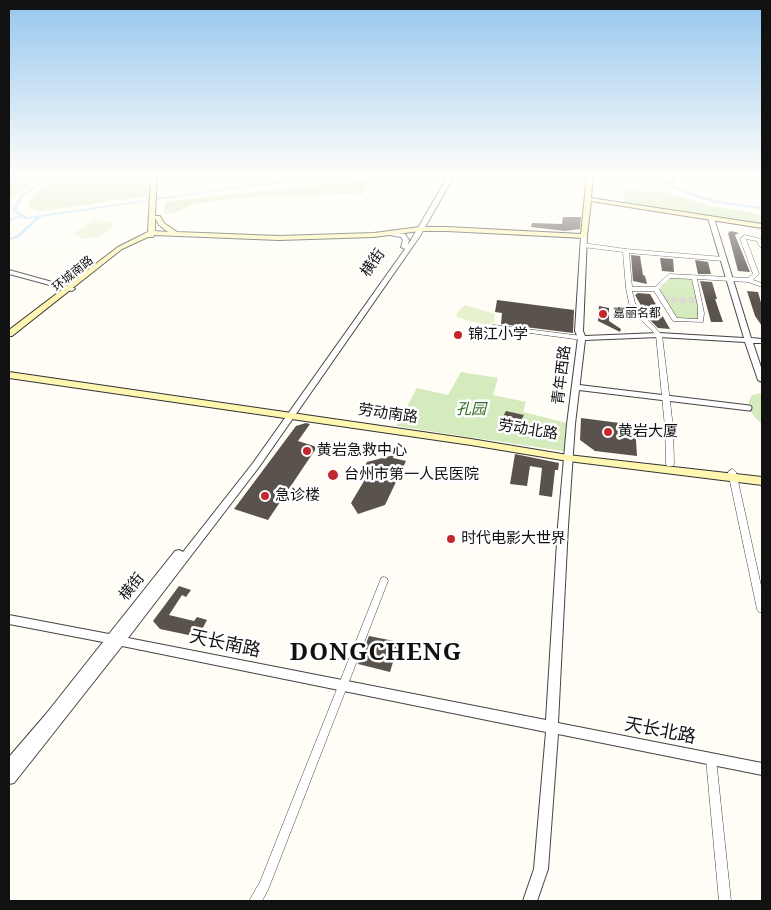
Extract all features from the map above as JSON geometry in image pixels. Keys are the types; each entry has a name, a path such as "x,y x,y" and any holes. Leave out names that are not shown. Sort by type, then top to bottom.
{"main road":[{"path":"153,234 155,217"},
{"path":"153,234 158,217"},
{"path":"158,217 161,224 174,233"},
{"path":"153,234 174,233 279,238 386,233 420,229 453,229 584,236 586,217"},
{"path":"708,217 762,226"},
{"name":"环城南路","path":"9,340 69,288 124,248 153,234"},
{"path":"9,334 69,288"},
{"path":"9,371 100,382 291,413"},
{"path":"9,375 291,413"},
{"name":"劳动北路","path":"291,413 568,455 670,464 733,475 762,475"},
{"path":"568,455 733,475 762,481"}],"street":[{"path":"420,229 429,217"},
{"path":"430,217 431,224 453,229"},
{"path":"711,218 722,259 762,380"},
{"name":"横街","path":"9,778 291,413 411,237 420,229"},
{"name":"横街","path":"362,309 420,229"},
{"path":"386,233 402,235 406,240 404,247"},
{"name":"青年西路","path":"530,901 541,869 552,728 568,455 582,338 579,331 584,236"},
{"path":"750,280 756,274 742,239 745,236 754,238 759,240 762,246"},
{"path":"583,245 722,259"},
{"path":"626,250 630,289 635,308 659,335 666,399 670,464"},
{"path":"9,272 69,288"},
{"path":"630,289 656,289 669,276 750,280 762,285"},
{"path":"656,289 675,320 701,321 703,315 694,277"},
{"path":"628,307 635,308"},
{"path":"494,327 582,338 659,335 762,341"},
{"path":"575,387 749,408"},
{"path":"733,475 759,579 762,610"},
{"path":"255,901 264,886 281,844 384,581"},
{"name":"天长南路","path":"9,619 552,728"},
{"name":"横街","path":"9,766 116,639"},
{"name":"天长北路","path":"552,728 762,769"},
{"path":"711,759 725,901"}],"green space":[{"path":"721,217 762,217 762,224"},
{"path":"95,219 99,219 97,222 111,222 113,225 107,231 94,238 85,239 76,234 70,236"},
{"path":"671,277 693,279 698,319 676,318 674,315 659,290"},
{"path":"465,305 495,314 494,323 485,325 456,317 457,313"},
{"name":"孔园","path":"461,372 498,378 493,395 526,402 523,412 571,424 569,452 396,426 417,388 448,395"},
{"path":"762,393 762,424 751,411 749,403 752,395"}],"building":[{"path":"563,217 581,217 580,229 565,231 531,227 532,223 562,224"},
{"path":"731,231 739,233 735,235 750,272 738,271 728,233"},
{"path":"631,255 640,256 643,275 647,284 633,281"},
{"path":"660,258 673,259 674,272 662,271"},
{"path":"695,260 708,262 711,274 698,274"},
{"path":"700,281 712,282 717,299 715,299 723,322 711,322"},
{"path":"747,291 758,292 762,306 762,326 755,316"},
{"path":"638,293 650,294 670,329 658,328 648,318 635,295"},
{"path":"497,300 574,310 573,333 501,324 502,313 495,312"},
{"name":"嘉丽名都","path":"599,306 609,308 609,321 621,329 620,332 598,321"},
{"path":"506,411 524,415 517,428 499,424"},
{"name":"黄岩大厦","path":"581,418 635,425 637,456 595,451 580,440"},
{"path":"306,423 310,424 298,441 317,447 268,520 234,509 296,426"},
{"path":"515,454 559,463 558,470 555,470 552,497 539,495 542,468 530,466 527,486 510,484"},
{"path":"394,455 393,458 406,461 385,505 358,514 351,503 367,476 363,469 367,462"},
{"path":"179,586 191,590 186,597 182,595 169,615 194,621 197,617 207,620 198,637 160,629 153,621"},
{"path":"369,636 399,642 390,672 358,664"}],"waterway":[{"path":"9,220 18,217"},
{"path":"25,217 30,217"},
{"path":"9,239 17,237 38,217"}],"tunnel":[{"path":"662,299 688,301 698,299"},
{"path":"619,309 628,307"}],"place":[{"name":"嘉丽名都","path":"603,314"},
{"name":"锦江小学","path":"458,335"},
{"name":"黄岩大厦","path":"608,432"},
{"name":"黄岩急救中心","path":"307,451"},
{"name":"台州市第一人民医院","path":"333,475"},
{"name":"急诊楼","path":"265,496"},
{"name":"时代电影大世界","path":"451,539"}],"district":[{"name":"DONGCHENG","path":"376,653"}]}
